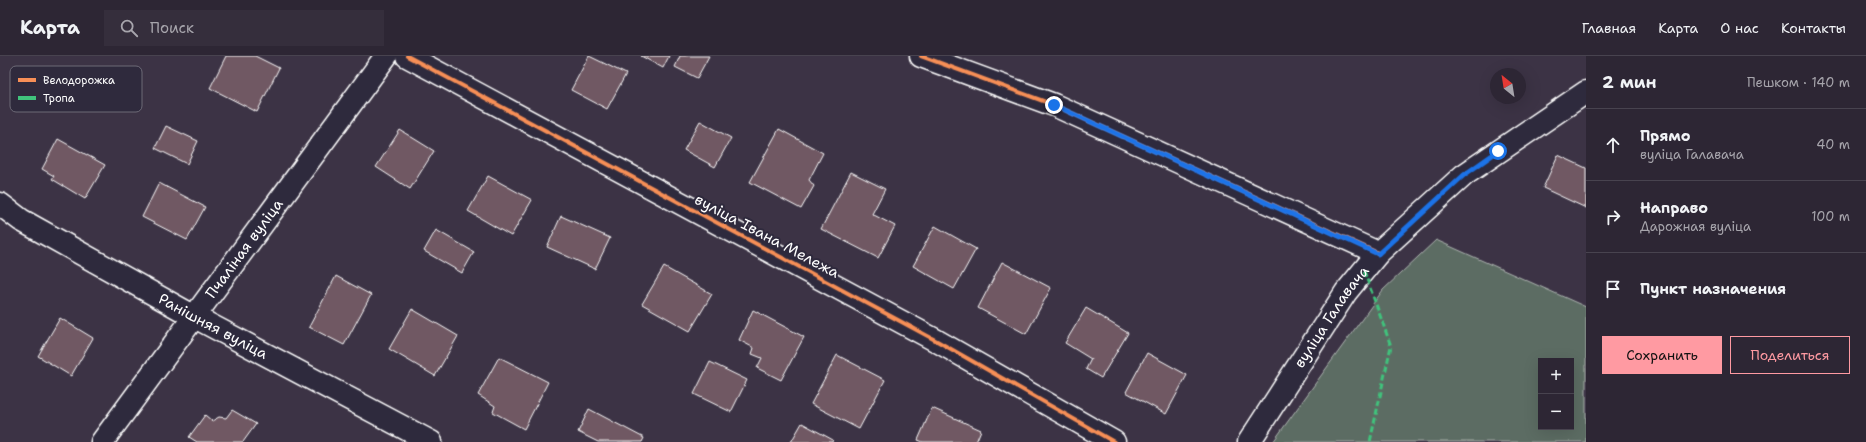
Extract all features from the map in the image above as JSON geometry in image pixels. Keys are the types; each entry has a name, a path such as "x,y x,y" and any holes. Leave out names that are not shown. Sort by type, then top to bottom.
{"street":[{"name":"Пчаліная вуліца","path":"102,442 193,316 386,56"},
{"name":"вуліца Івана Мележа","path":"407,56 937,341 1114,442"},
{"path":"921,56 1054,105 1378,254"},
{"name":"вуліца Галавача","path":"1248,442 1346,292 1378,254 1464,175 1586,92"},
{"name":"Ранішняя вуліца","path":"0,204 20,220 193,316 431,442"}],"green space":[{"path":"1436,240 1586,307 1586,442 1273,442 1383,290"}],"building":[{"path":"226,56 255,56 279,68 257,112 210,88"},
{"path":"589,56 626,74 607,109 571,90"},
{"path":"641,56 669,56 663,68"},
{"path":"680,56 709,56 697,78 675,67"},
{"path":"700,121 731,138 715,167 684,150"},
{"path":"166,126 198,141 187,164 155,148"},
{"path":"779,129 823,153 809,180 814,186 801,209 750,182"},
{"path":"400,130 434,151 410,189 376,167"},
{"path":"58,139 105,165 85,199 52,179 54,176 42,169"},
{"path":"1558,155 1586,168 1586,208 1543,188"},
{"path":"851,172 885,189 872,214 895,226 878,258 821,229"},
{"path":"488,176 532,200 511,236 468,211"},
{"path":"159,183 205,207 187,240 142,217"},
{"path":"561,216 610,238 595,269 547,247"},
{"path":"935,226 976,249 954,289 913,266"},
{"path":"436,230 474,252 462,273 424,251"},
{"path":"1002,262 1051,288 1026,334 978,308"},
{"path":"664,267 712,294 690,331 642,304"},
{"path":"336,276 371,295 344,345 309,327"},
{"path":"1086,308 1128,333 1101,378 1086,369 1091,359 1065,343"},
{"path":"412,309 458,336 435,376 389,349"},
{"path":"753,310 804,337 781,380 757,368 762,358 752,354 754,348 739,340"},
{"path":"60,318 93,338 71,376 38,356"},
{"path":"1147,353 1187,375 1166,414 1126,392"},
{"path":"837,355 885,380 859,429 811,404"},
{"path":"499,357 548,382 524,429 493,412 495,406 478,395"},
{"path":"710,362 747,380 731,412 694,394"},
{"path":"932,408 981,430 976,442 923,442 918,440"},
{"path":"589,409 644,438 642,442 598,442 578,432"},
{"path":"232,410 256,424 243,442 197,442 189,437 205,415 212,421 219,417 226,418"},
{"path":"802,423 833,440 832,442 791,442"}],"marked path":[{"path":"1364,271 1391,346 1370,442"}],"cycle path":[{"path":"407,56 937,341 1114,442"},
{"path":"921,56 1054,105 1378,253"}],"route":[{"path":"1054,105 1378,254 1464,175 1498,151"}]}
